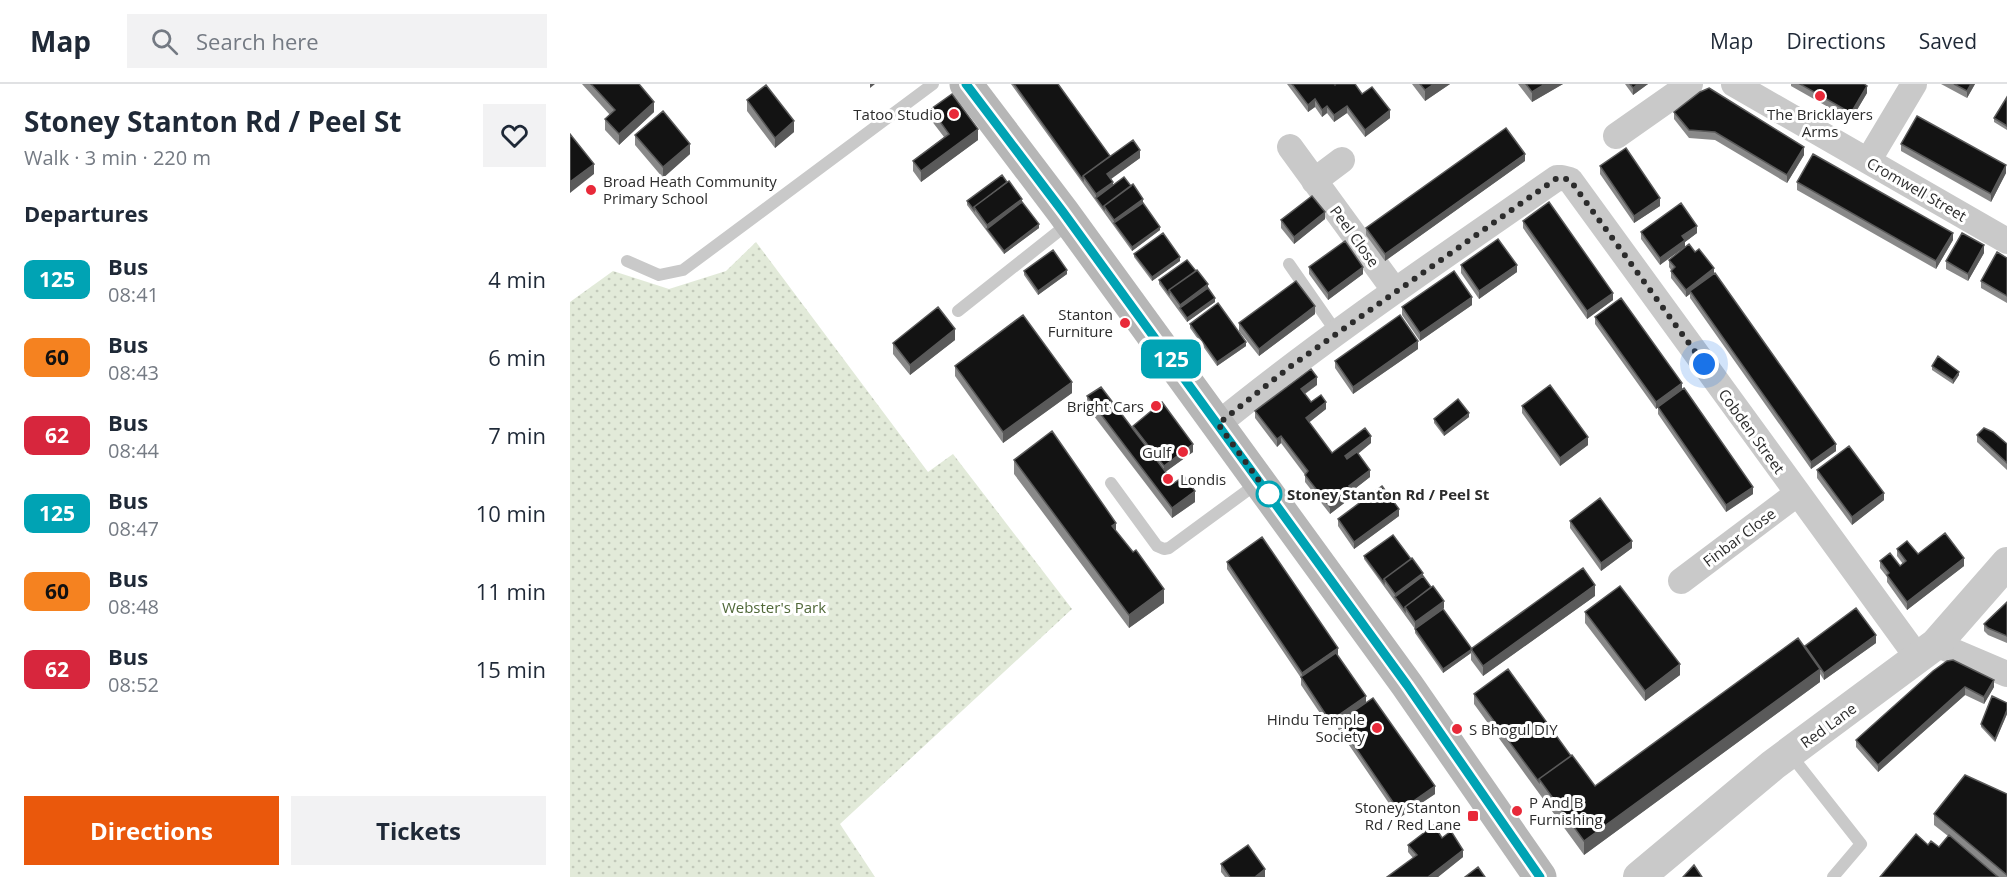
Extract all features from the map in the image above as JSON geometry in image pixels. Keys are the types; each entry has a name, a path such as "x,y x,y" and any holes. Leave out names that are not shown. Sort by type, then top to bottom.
{"main road":[{"path":"966,84 1070,222 1407,685 1540,877"}],"street":[{"path":"1616,136 1690,84"},
{"name":"Cromwell Street","path":"1734,84 2007,241"},
{"path":"1868,162 1914,84"},
{"name":"Peel Close","path":"1290,147 1395,291"},
{"path":"1314,180 1342,160"},
{"name":"Cobden Street","path":"1395,291 1557,178 1570,180 1798,493 1927,651"},
{"path":"1218,424 1275,378 1395,291"},
{"name":"Finbar Close","path":"1681,581 1798,493"},
{"name":"Red Lane","path":"1640,877 1789,753 1927,651 2007,563"},
{"path":"1927,651 2007,674"}],"lane":[{"path":"627,261 659,275 683,270 933,84"},
{"path":"958,311 1070,222"},
{"path":"1289,264 1337,333"},
{"path":"1111,483 1157,546 1164,549 1169,548 1260,482"},
{"path":"1789,753 1861,844 1833,877"}],"green space":[{"name":"Webster's Park","path":"756,242 928,472 953,454 1072,609 840,824 875,877 570,877 570,302 613,271 669,289 726,271"}],"building":[{"path":"591,84 639,84 654,102 619,134 605,119 615,110"},
{"path":"1014,84 1058,84 1110,156 1083,176 1083,180"},
{"path":"1292,84 1355,84 1362,94 1372,87 1390,110 1365,130 1347,106 1334,115 1327,106 1322,110 1315,99 1308,105"},
{"path":"1420,84 1434,84 1425,90"},
{"path":"1526,84 1545,84 1532,92"},
{"path":"1800,84 1864,84 1867,86 1851,113"},
{"path":"1954,84 1971,84 1967,91"},
{"path":"766,85 794,121 775,138 747,100"},
{"path":"1709,88 1804,147 1787,175 1715,132 1689,130 1674,112"},
{"path":"952,94 978,129 921,171 913,161 949,134 931,109"},
{"path":"2007,97 2007,126 1994,118"},
{"path":"663,111 690,144 663,167 635,135"},
{"path":"1917,116 2006,165 1991,194 1901,144"},
{"path":"1506,128 1525,154 1385,254 1366,228"},
{"path":"570,134 594,164 570,182"},
{"path":"1133,140 1140,150 1107,174 1113,182 1096,194 1083,176"},
{"path":"1626,148 1660,198 1634,216 1600,166"},
{"path":"1813,154 1953,233 1936,261 1797,182"},
{"path":"1002,175 1007,182 974,207 974,210 967,201"},
{"path":"1124,177 1131,186 1104,206 1104,209 1096,198"},
{"path":"1009,181 1022,199 987,225 974,207"},
{"path":"1133,184 1143,199 1114,220 1104,206"},
{"path":"1312,196 1325,212 1294,237 1281,220"},
{"path":"1022,202 1039,224 1004,251 987,229"},
{"path":"1549,202 1613,293 1587,311 1523,221"},
{"path":"1143,203 1160,227 1132,247 1114,223"},
{"path":"1681,203 1697,226 1682,236 1685,240 1660,258 1641,232"},
{"path":"1163,233 1180,257 1152,277 1134,254"},
{"path":"1962,233 1984,245 1968,274 1946,261"},
{"path":"1498,239 1517,265 1479,291 1461,265"},
{"path":"1345,241 1363,267 1328,293 1309,267"},
{"path":"1689,244 1695,252 1699,249 1714,268 1686,290 1671,271 1675,267 1669,260"},
{"path":"1053,250 1067,270 1038,291 1024,271"},
{"path":"1997,252 2007,258 2007,296 1981,281"},
{"path":"1187,260 1196,271 1169,290 1169,294 1159,280"},
{"path":"1197,270 1208,284 1180,305 1169,290"},
{"path":"1454,271 1472,297 1420,333 1402,307"},
{"path":"1715,273 1836,444 1811,462 1690,291"},
{"path":"1296,281 1315,306 1259,349 1239,323"},
{"path":"1208,288 1215,298 1187,318 1180,308"},
{"path":"1621,298 1682,383 1656,402 1595,317"},
{"path":"1218,303 1246,342 1217,362 1190,324"},
{"path":"938,307 955,329 910,365 893,343"},
{"path":"1023,315 1072,382 1003,432 955,366"},
{"path":"1400,315 1418,341 1353,387 1335,361"},
{"path":"1938,356 1959,372 1953,380 1932,366"},
{"path":"1311,369 1317,377 1301,389 1311,402 1321,395 1326,402 1306,418 1332,453 1365,428 1371,436 1345,456 1347,459 1357,452 1370,470 1349,486 1352,490 1330,507 1305,475 1308,471 1281,436 1277,439 1255,411"},
{"path":"1550,385 1588,437 1560,458 1522,406"},
{"path":"1101,387 1174,483 1184,476 1195,491 1172,508 1087,396"},
{"path":"1684,388 1753,487 1726,505 1658,407"},
{"path":"1458,399 1469,413 1444,433 1434,419"},
{"path":"1162,402 1193,444 1164,466 1133,426"},
{"path":"1984,428 1993,432 2007,444 2007,463 1977,435"},
{"path":"1052,431 1116,523 1112,526 1133,552 1136,550 1164,589 1129,615 1014,460"},
{"path":"1849,446 1884,493 1852,517 1817,470"},
{"path":"1382,486 1399,509 1354,542 1338,519"},
{"path":"1600,498 1632,541 1601,563 1570,521"},
{"path":"1945,533 1964,558 1907,602 1887,575 1889,573 1880,561 1890,553 1900,566 1906,561 1897,549 1907,541 1918,554"},
{"path":"1393,535 1411,559 1384,579 1384,583 1364,556"},
{"path":"1262,537 1338,648 1302,673 1227,562"},
{"path":"1412,558 1423,573 1395,594 1384,579"},
{"path":"1583,568 1595,585 1483,666 1471,649"},
{"path":"1423,576 1431,587 1405,607 1405,611 1395,597"},
{"path":"1433,586 1444,601 1415,622 1405,607"},
{"path":"1620,586 1680,664 1645,691 1585,612"},
{"path":"2007,602 2007,636 1984,624"},
{"path":"1856,608 1876,635 1824,673 1805,646"},
{"path":"1443,609 1472,649 1443,669 1415,629"},
{"path":"1798,638 1820,669 1584,841 1539,779 1572,755 1595,786"},
{"path":"1336,653 1366,696 1330,721 1301,677"},
{"path":"1953,660 1994,680 1984,697 1965,687 1878,765 1856,740 1933,671 1947,661"},
{"path":"1508,669 1571,756 1539,779 1539,782 1474,694"},
{"path":"1992,696 2007,703 2007,710 1995,739 1981,724"},
{"path":"1373,698 1435,786 1399,811 1338,722"},
{"path":"1965,775 2007,794 2007,875 1934,814"},
{"path":"1434,825 1442,838 1451,831 1463,850 1428,877 1387,877 1417,855 1408,845"},
{"path":"1916,834 1928,845 1931,841 1939,847 1949,835 1998,877 1880,877"},
{"path":"1248,845 1265,869 1255,877 1230,877 1221,864"},
{"path":"1694,865 1702,877 1683,877"},
{"path":"1478,867 1485,877 1465,877"}],"bus line":[{"name":"125","path":"966,84 1063,212 1407,685 1540,877"}],"place":[{"name":"The Bricklayers Arms","path":"1820,96"},
{"name":"Tatoo Studio","path":"954,114"},
{"name":"Broad Heath Community Primary School","path":"591,190"},
{"name":"Stanton Furniture","path":"1125,323"},
{"name":"Bright Cars","path":"1156,406"},
{"name":"Gulf","path":"1183,452"},
{"name":"Londis","path":"1168,479"},
{"name":"Stoney Stanton Rd / Peel St","path":"1269,494"},
{"name":"Hindu Temple Society","path":"1377,728"},
{"name":"S Bhogul DIY","path":"1457,729"},
{"name":"P And B Furnishing","path":"1517,811"},
{"name":"Stoney Stanton Rd / Red Lane","path":"1473,816"}],"route":[{"path":"1269,494 1273,500 1218,424 1291,366 1557,178 1570,180 1704,364"}]}
